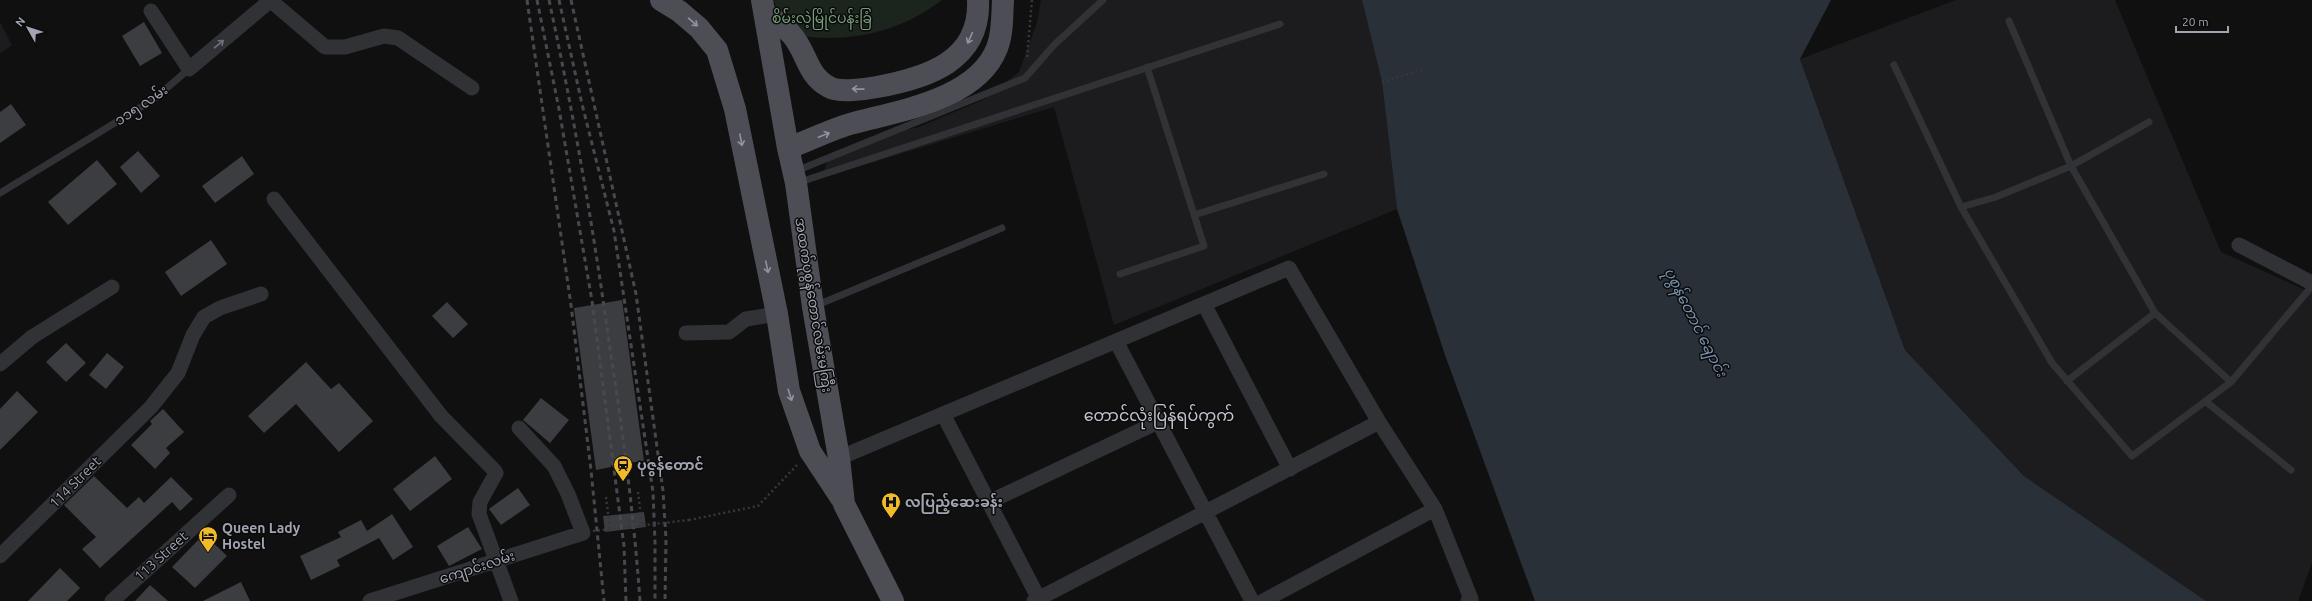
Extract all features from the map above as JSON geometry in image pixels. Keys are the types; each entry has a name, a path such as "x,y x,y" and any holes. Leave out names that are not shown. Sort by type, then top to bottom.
{"main road":[{"path":"661,0 680,11 699,28 717,50 735,109 777,314 789,391 810,450 844,504"},
{"path":"764,6 792,35 802,52 810,71 830,88 862,90 922,77 950,63 965,49 978,12 978,0"},
{"path":"788,148 849,124 912,108 951,94 986,67 997,48 1002,25 1002,0"},
{"name":"အထက်ပုစွန်တောင်လမ်းမကြီး","path":"764,6 788,148 795,178 812,307 838,458 844,504 893,601"}],"street":[{"path":"270,0 325,47 345,47 384,36 398,38 472,88"},
{"name":"၁၁၅ လမ်း","path":"189,69 270,0"},
{"path":"151,11 189,69"},
{"path":"274,199 440,416 496,473 478,508 511,601"},
{"path":"2239,245 2312,284"},
{"path":"838,458 1289,268 1380,422 1434,509 1471,600 1468,601"},
{"path":"0,364 32,337 112,287"},
{"name":"114 Street","path":"0,556 151,407 178,373 193,335 204,317 220,308 261,294"},
{"path":"1204,304 1290,469"},
{"path":"686,333 729,332 746,319 777,314"},
{"path":"1116,341 1252,601"},
{"path":"943,414 989,502 1037,600 1380,422"},
{"path":"989,502 1158,422"},
{"path":"519,428 554,466 588,532"},
{"name":"113 Street","path":"112,601 229,495"},
{"path":"1262,601 1434,509"},
{"name":"ကျောင်းလမ်း","path":"370,601 410,595 496,561 588,532"}],"lane":[{"path":"795,178 1025,78 1054,46 1102,0"},
{"path":"2009,21 2071,166 2155,313 2231,382"},
{"path":"795,178 1280,24"},
{"path":"1894,65 1961,207 2052,364 2132,456 2231,382 2312,284"},
{"path":"1120,274 1204,246 1147,67"},
{"name":"၁၁၅ လမ်း","path":"0,193 154,99 189,69"},
{"path":"1961,207 1996,197 2071,166 2149,122"},
{"path":"1194,215 1324,174"},
{"path":"812,307 1002,228"},
{"path":"2067,381 2155,313"},
{"path":"2206,401 2291,470"}],"path":[{"path":"1025,78 1032,0"},
{"path":"1382,82 1425,69"},
{"path":"588,532 689,520 758,506 810,450"},
{"path":"638,492 642,525"},
{"path":"606,497 610,529"}],"shaded area":[{"path":"1041,0 1362,0 1382,82 1397,209 1114,325 1054,107 821,178 830,155 868,138 919,127 985,99 1019,72 1037,23"},
{"path":"1956,0 2115,0 2221,252 2312,293 2312,563 2298,601 2206,601 2024,476 1905,350 1800,59"},
{"path":"0,22 12,45 0,54"}],"green space":[{"name":"စိမ်းလဲ့မြိုင်ပန်းခြံ","path":"774,0 942,0 925,12 906,22 886,29 866,34 824,38 782,32"}],"water":[{"name":"ပုစွန်တောင် ချောင်း","path":"1362,0 1831,0 1800,59 1905,350 2024,476 2206,601 1535,601 1445,355 1397,209 1382,82"}],"building":[{"path":"144,22 162,53 140,66 122,36"},
{"path":"11,104 26,125 0,143 0,112"},
{"path":"138,151 160,176 141,193 120,167"},
{"path":"242,156 254,174 215,203 202,186"},
{"path":"97,160 117,184 68,225 48,202"},
{"path":"211,240 227,264 181,296 165,272"},
{"path":"622,300 644,461 611,465 611,467 596,470 574,308"},
{"path":"447,302 468,324 453,338 432,316"},
{"path":"66,343 86,363 66,382 46,362"},
{"path":"107,353 124,367 106,389 89,375"},
{"path":"306,362 331,389 339,383 373,421 339,452 296,404 264,433 248,416"},
{"path":"17,391 38,412 0,450 0,409"},
{"path":"541,398 569,420 550,443 523,420"},
{"path":"163,409 184,432 166,448 170,453 155,469 131,445 152,424 150,421"},
{"path":"435,456 452,479 410,511 393,489"},
{"path":"94,476 127,508 139,497 144,503 171,477 193,499 180,511 172,502 100,568 82,549 96,537 64,505"},
{"path":"518,488 530,505 501,525 489,509"},
{"path":"644,512 646,527 605,532 603,516"},
{"path":"392,514 413,547 393,560 379,538 337,560 340,566 311,580 300,556 341,537 338,532 361,520 367,531"},
{"path":"468,527 482,549 449,566 437,546"},
{"path":"204,534 227,556 195,588 172,567"},
{"path":"60,568 80,588 67,601 28,601"},
{"path":"241,582 250,601 203,601"},
{"path":"150,585 168,601 135,601"}],"railway":[{"path":"527,0 571,305 591,470 604,601"},
{"path":"537,0 559,109 592,301 624,546 626,601"},
{"path":"549,0 583,174 597,261 628,475 640,601"},
{"path":"559,0 582,104 614,231 653,492 655,601"},
{"path":"571,0 636,294 663,491 666,539 665,601"}],"place":[{"name":"ပုဇွန်တောင်","path":"623,482"},
{"name":"လပြည့်ဆေးခန်း","path":"891,519"},
{"name":"Queen Lady Hostel","path":"208,553"}],"district":[{"name":"တောင်လုံးပြန်ရပ်ကွက်","path":"1159,415"}]}
